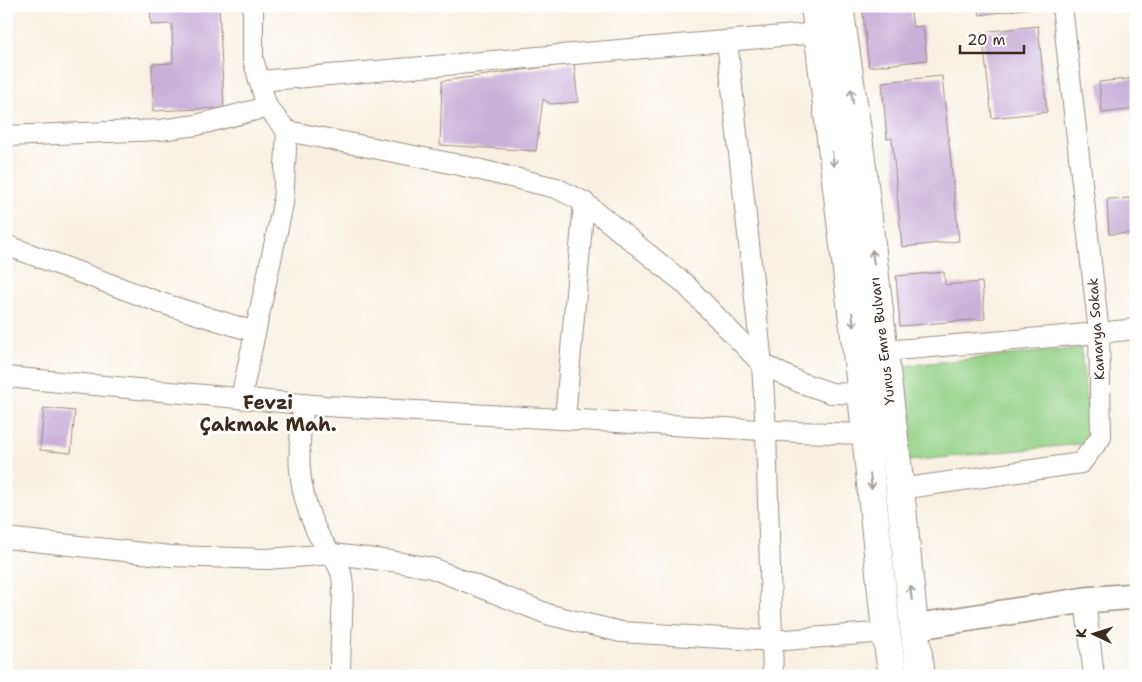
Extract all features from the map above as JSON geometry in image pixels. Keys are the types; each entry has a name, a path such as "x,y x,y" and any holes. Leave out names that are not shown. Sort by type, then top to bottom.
{"main road":[{"name":"Yunus Emre Bulvarı","path":"815,6 880,432 886,632 893,676"},
{"name":"Yunus Emre Bulvarı","path":"839,6 861,160 884,351 875,392"},
{"name":"Yunus Emre Bulvarı","path":"880,432 900,489 921,676"}],"street":[{"path":"253,6 253,59 267,108 287,131 460,165 556,188 584,202 685,284 762,364 799,382 831,393 875,392"},
{"name":"Kanarya Sokak","path":"900,489 1081,463 1101,437 1099,334 1062,6"},
{"path":"259,81 818,33"},
{"path":"727,41 762,364 774,676"},
{"path":"6,136 160,130 197,126 267,108"},
{"path":"241,398 283,204 287,131"},
{"path":"565,420 584,202"},
{"path":"6,245 158,302 255,332"},
{"path":"884,351 1099,334 1136,329"},
{"path":"6,377 325,406 766,431 880,432"},
{"path":"304,404 299,437 302,489 317,533 333,554 341,574 343,593 340,676"},
{"path":"6,538 170,556 267,559 333,554 391,561 432,568 550,615 621,632 773,641 886,632"},
{"path":"914,627 1085,600 1136,596"},
{"path":"1085,600 1094,676"}],"green space":[{"path":"1081,348 1091,443 909,461 900,366"}],"building":[{"path":"150,6 219,6 224,108 153,111 152,64 173,63 172,24 151,25"},
{"path":"862,6 910,6 913,27 923,26 927,60 869,67"},
{"path":"978,6 1038,6 1038,7 980,15"},
{"path":"1038,26 1047,112 992,118 982,32"},
{"path":"574,63 578,102 551,104 543,99 536,151 440,145 442,81"},
{"path":"942,76 959,241 902,247 892,138 887,139 882,82"},
{"path":"1136,78 1136,109 1102,113 1099,82"},
{"path":"1136,198 1136,233 1109,234 1107,199"},
{"path":"944,272 945,285 982,282 985,319 900,326 896,276"},
{"path":"44,408 75,411 71,453 40,450"}],"district":[{"name":"Fevzi Çakmak Mah.","path":"268,413"}]}
